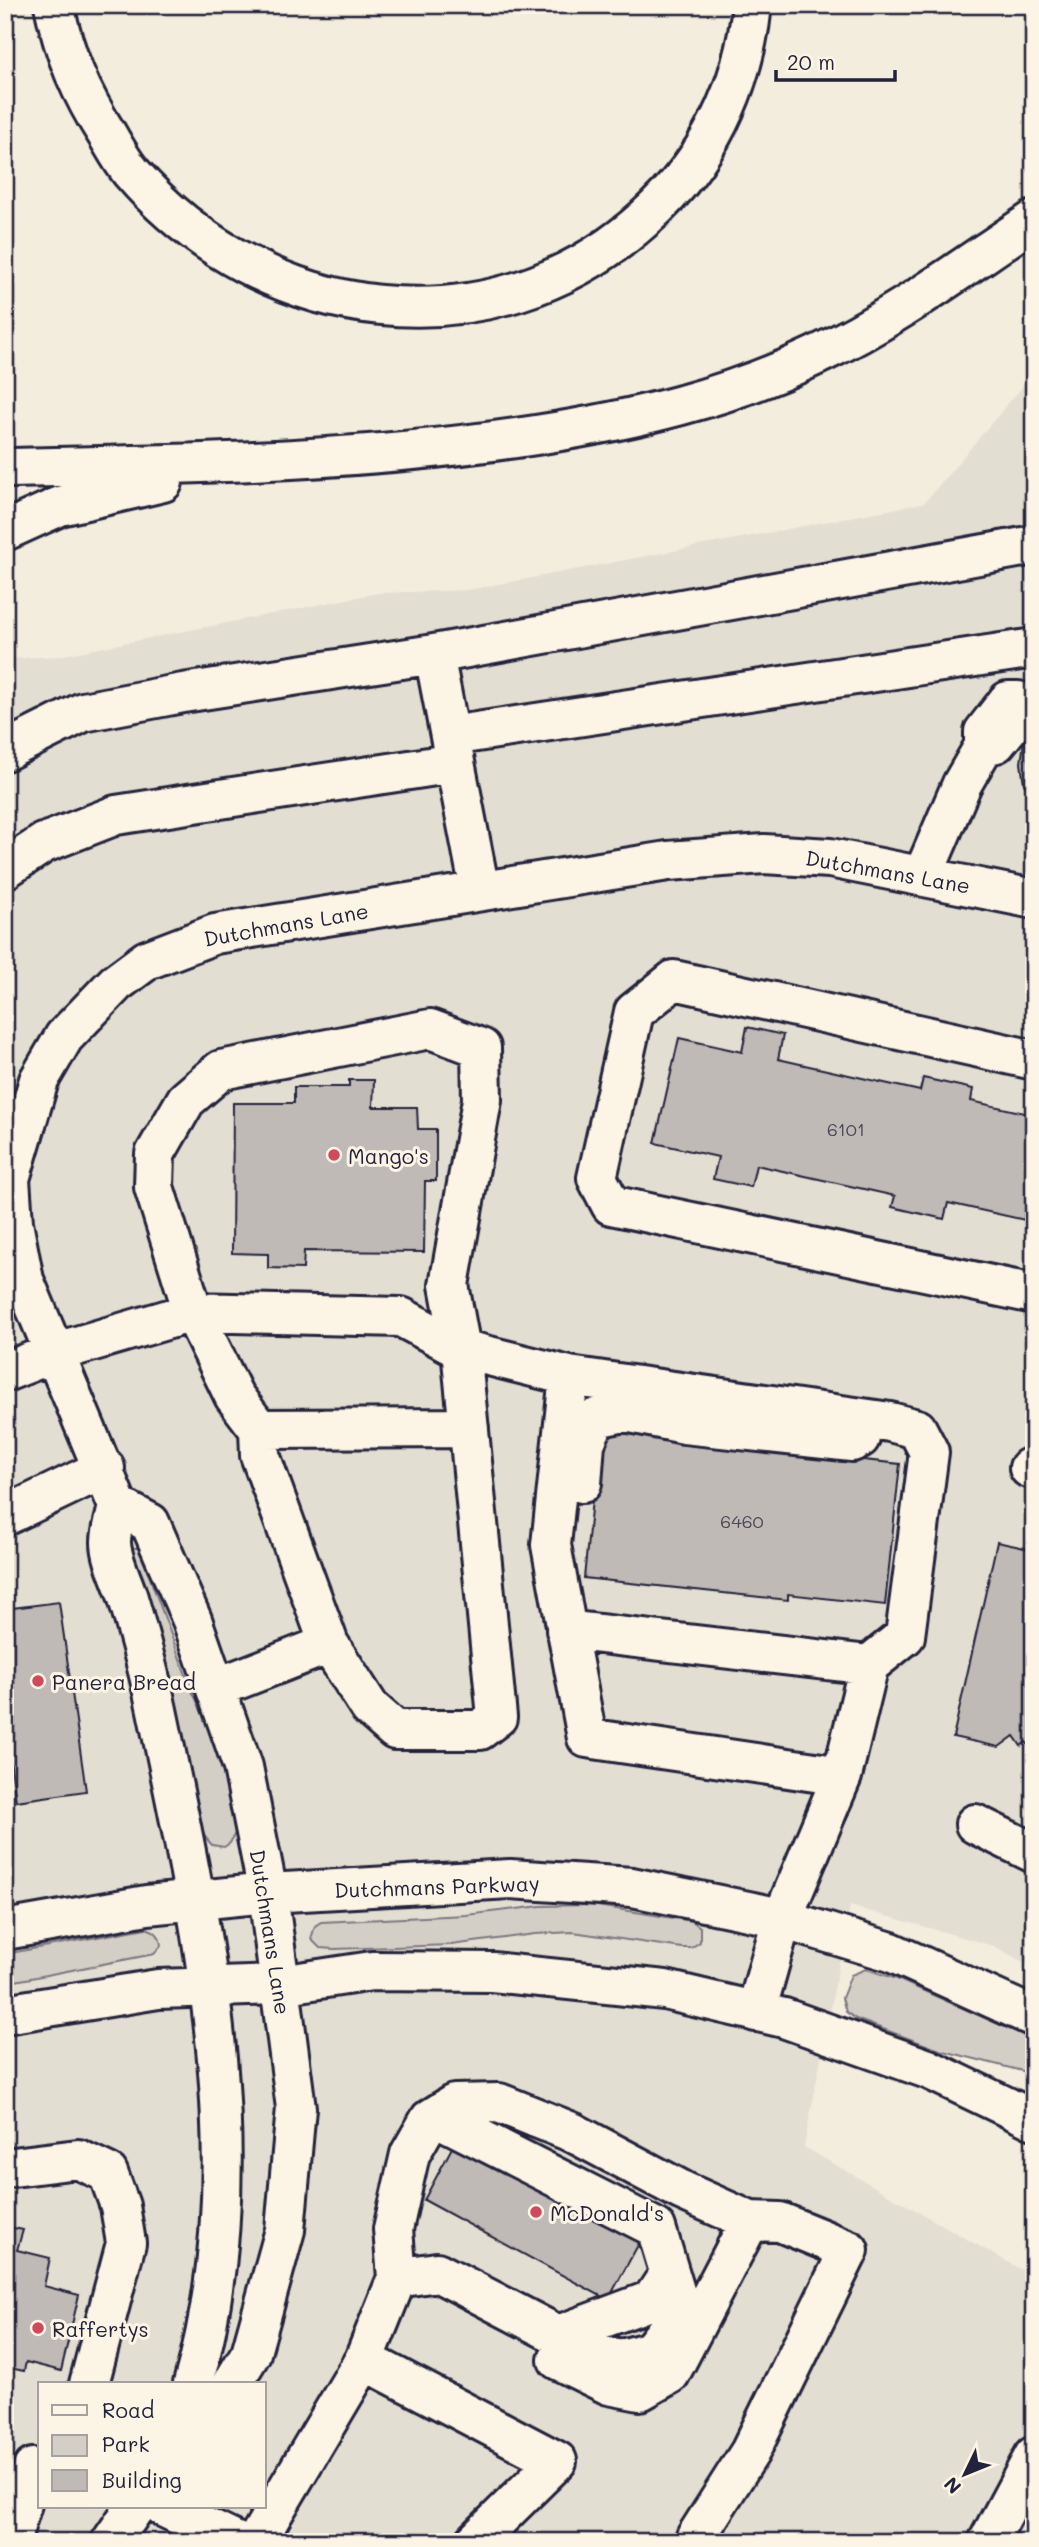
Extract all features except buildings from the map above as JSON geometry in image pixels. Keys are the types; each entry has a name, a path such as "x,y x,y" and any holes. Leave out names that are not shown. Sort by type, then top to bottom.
{"main road":[{"path":"54,5 63,49 83,96 130,171 192,231 267,276 348,302 405,308 460,305 512,295 562,275 615,245 663,202 686,176 707,144 739,77 752,5"},
{"path":"5,468 264,461 442,449 623,421 704,399 818,355 901,308 1034,220"},
{"path":"5,531 73,502 264,461"},
{"path":"5,751 83,712 434,654 1034,545"},
{"path":"5,869 44,844 116,815 453,749 1034,648"},
{"path":"434,654 481,891"},
{"path":"923,875 962,784 984,746 996,743 1022,711 1026,688"},
{"name":"Dutchmans Lane","path":"194,2382 207,2335 219,2263 223,2162 207,1989 196,1899 147,1658 111,1544 118,1506 105,1468 24,1280 12,1223 10,1179 39,1080 64,1037 89,1009 147,960 215,934 668,861 764,854 830,858 1034,899"},
{"path":"1034,1060 674,980 634,1012 597,1178 611,1205 1034,1294"},
{"path":"430,1029 481,1048 482,1100 449,1285 461,1349 497,1717 480,1730 395,1731 370,1708 329,1644 260,1454 259,1429 234,1396 193,1312 154,1187 155,1154 186,1100 221,1070 430,1029"},
{"path":"5,1372 56,1352 193,1312 401,1317 461,1349 569,1376 890,1422 917,1429 929,1452 905,1636 869,1665 842,1776 782,1919 756,2012"},
{"path":"569,1376 551,1545 587,1738 842,1776"},
{"path":"557,1575 577,1558 585,1443 596,1418 625,1412 684,1424 852,1442 890,1422"},
{"path":"259,1429 469,1428"},
{"path":"5,1516 105,1468"},
{"name":"Dutchmans Lane","path":"118,1506 150,1523 192,1620 243,1767 268,1893 296,2108 285,2230 251,2353 233,2382"},
{"path":"566,1630 869,1665"},
{"path":"216,1688 329,1644"},
{"path":"975,1824 1034,1853"},
{"name":"Dutchmans Parkway","path":"196,1899 510,1879 632,1886 782,1919 891,1952 1034,2017"},
{"path":"5,1930 196,1899"},
{"path":"5,2014 158,1989 280,1985 372,1971 492,1972 664,1990 784,2018 928,2069 1034,2120"},
{"path":"256,2542 364,2360 397,2278 393,2229 410,2154 435,2116 454,2104 499,2103 574,2133 683,2191 750,2221 780,2222 849,2250 750,2452 696,2537"},
{"path":"397,2278 437,2272 594,2354 621,2359 651,2351 668,2329 678,2301 656,2228 435,2116"},
{"path":"5,2168 40,2161 78,2159 108,2173 120,2206 126,2243 90,2382"},
{"path":"397,2278 609,2385 640,2391 670,2374 750,2221"},
{"path":"364,2360 557,2460 475,2542"},
{"path":"988,2542 1034,2456"},
{"path":"10,2542 26,2467"},
{"path":"111,2542 134,2508"},
{"path":"165,2508 236,2542"}],"shaded area":[{"path":"1034,373 1034,1968 994,1946 850,1906 804,2147 1034,2277 1034,2542 5,2542 5,659 59,656 378,593 468,590 924,503"}],"green space":[{"path":"133,1548 138,1548 142,1557 192,1691 219,1746 237,1829 230,1843 224,1847 212,1845 200,1831 130,1556"},
{"path":"591,1905 692,1921 700,1927 700,1942 691,1948 682,1948 573,1932 451,1945 334,1949 320,1948 311,1939 315,1926 321,1922 466,1915 541,1906"},
{"path":"146,1928 155,1932 160,1939 161,1946 154,1954 5,1983 5,1954"},
{"path":"866,1969 897,1979 1034,2040 1034,2074 940,2050 856,2019 846,2012 842,1998 851,1975"}],"place":[{"name":"Mango's","path":"334,1155"},
{"name":"Panera Bread","path":"38,1681"},
{"name":"McDonald's","path":"536,2212"},
{"name":"Raffertys","path":"38,2328"}]}
